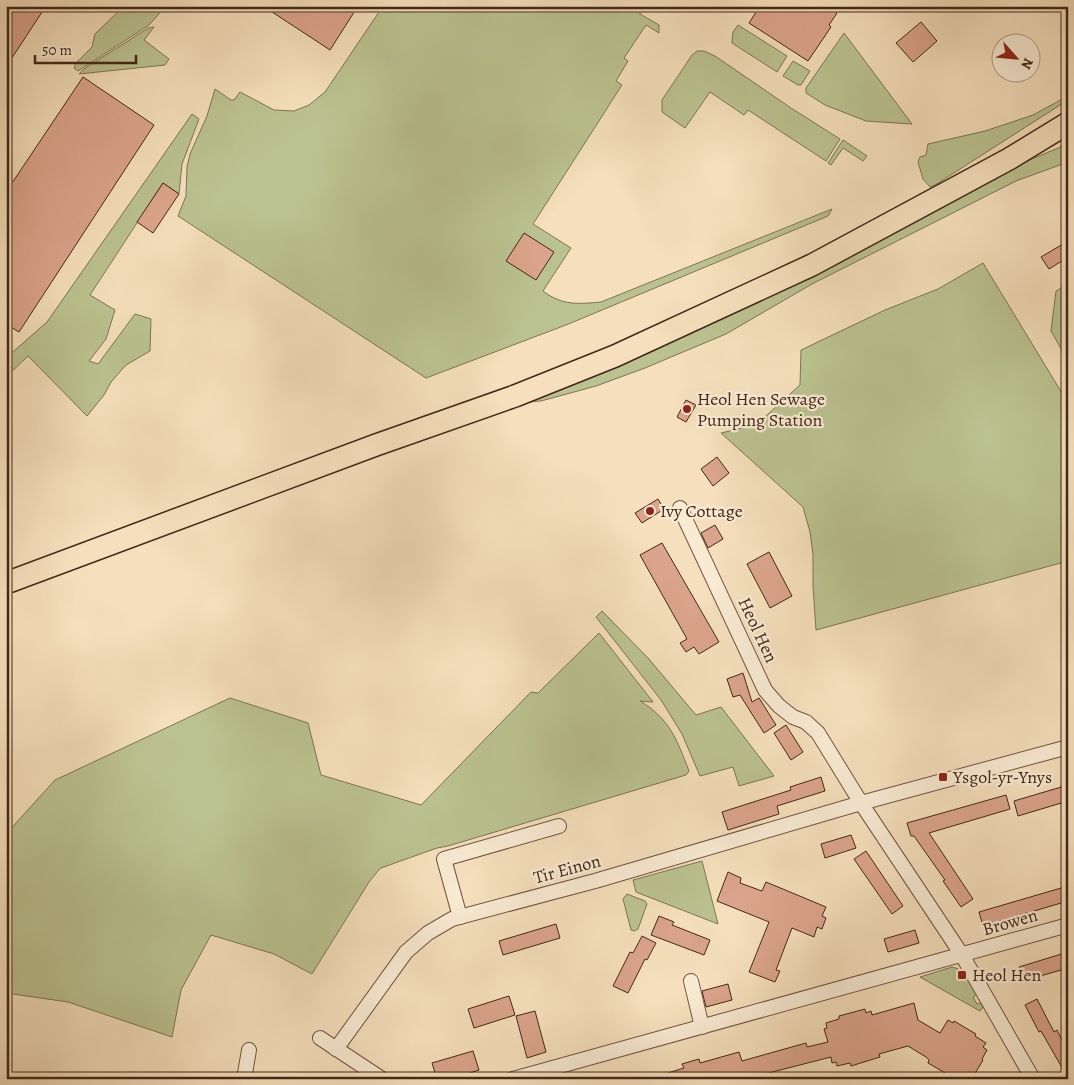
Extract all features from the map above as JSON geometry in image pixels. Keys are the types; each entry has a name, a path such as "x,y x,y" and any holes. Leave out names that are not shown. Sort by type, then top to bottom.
{"main road":[{"path":"6,583 340,458 514,396 615,356 812,265 1009,159 1068,123"}],"street":[{"name":"Heol Hen","path":"680,508 765,690 779,706 806,722 818,733 861,803 962,955 1033,1079"},
{"name":"Tir Einon","path":"336,1049 406,952 428,933 452,919 595,881 861,803 1068,747"},
{"path":"460,917 444,859 559,826"},
{"name":"Browen","path":"962,955 1068,925"},
{"path":"513,1079 962,955"},
{"path":"691,981 702,1026"},
{"path":"320,1038 382,1079"},
{"path":"244,1079 249,1050"}],"green space":[{"path":"124,6 166,6 149,25 78,71 74,68 76,63 92,47 95,34"},
{"path":"383,6 638,6 640,7 640,14 659,25 659,33 646,25 624,58 628,61 616,81 622,85 533,224 571,248 543,291 550,296 571,303 601,302 832,209 828,216 566,325 426,378 178,216 186,196 187,167 190,154 207,116 215,89 231,100 234,100 240,92 274,110 294,111 309,105 325,92"},
{"path":"738,25 787,56 777,72 732,43 733,32"},
{"path":"154,27 144,40 169,59 165,65 79,74 148,28"},
{"path":"844,33 912,124 866,121 825,105 806,93 806,88"},
{"path":"697,51 704,51 715,56 840,139 826,161 748,110 744,115 710,92 685,128 662,112 662,100 692,55"},
{"path":"793,61 810,71 801,85 783,76"},
{"path":"1068,96 1068,100 935,185 930,187 923,179 918,162 920,157 926,155 928,144 985,131 1033,115"},
{"path":"192,114 199,119 182,164 179,194 163,183 90,295 115,310 106,339 89,361 98,364 135,314 151,319 150,351 126,365 111,382 104,395 87,416 28,356 6,377 6,358 47,322"},
{"path":"843,140 867,156 863,161 843,148 831,165 828,163"},
{"path":"1068,144 1068,162 1016,181 812,284 726,334 596,386 541,401 512,403 1017,165"},
{"path":"983,263 1068,403 1068,561 816,630 813,554 810,532 803,507 721,433 756,425 800,385 801,350 885,310 938,289"},
{"path":"1068,284 1068,361 1051,331 1056,291"},
{"path":"602,611 648,658 696,715 721,707 774,776 739,786 733,767 700,776 682,734 661,700 596,617"},
{"path":"599,633 653,702 640,701 659,715 671,731 689,771 686,775 437,848 381,868 369,882 312,974 274,954 211,935 181,990 172,1037 68,1002 6,993 6,834 55,780 230,698 308,723 321,775 421,805 531,692 538,693"},
{"path":"702,861 718,924 636,892 633,880"},
{"path":"627,894 645,901 647,904 638,929 634,931 631,930 623,899"},
{"path":"952,967 965,974 970,981 977,994 973,997 977,1004 981,1003 983,1007 980,1011 920,977"}],"building":[{"path":"6,6 46,6 6,67"},
{"path":"263,6 358,6 330,50"},
{"path":"760,6 828,6 837,13 829,25 831,27 808,61 749,23"},
{"path":"921,22 937,41 913,62 896,43"},
{"path":"83,77 154,125 19,332 6,324 6,192"},
{"path":"163,183 179,194 153,233 137,222"},
{"path":"524,233 554,252 536,280 506,261"},
{"path":"1068,241 1068,257 1049,269 1041,257"},
{"name":"Heol Hen Sewage Pumping Station","path":"686,400 696,405 686,422 677,417"},
{"path":"717,457 729,473 713,486 701,469"},
{"name":"Ivy Cottage","path":"658,499 664,509 642,523 635,513"},
{"path":"715,525 723,539 708,548 701,533"},
{"path":"662,543 719,642 699,654 694,647 686,652 680,643 687,639 640,555"},
{"path":"769,552 792,596 770,608 747,564"},
{"path":"743,673 752,702 759,698 776,725 764,733 740,695 733,697 727,679"},
{"path":"786,725 803,752 791,760 774,733"},
{"path":"821,777 825,791 777,806 779,814 728,830 722,812 791,790 790,787"},
{"path":"1068,785 1068,801 1018,816 1014,801"},
{"path":"1006,795 1010,809 929,833 973,899 961,907 943,881 945,880 914,836 911,836 907,823"},
{"path":"851,835 856,848 825,858 821,844"},
{"path":"866,851 903,906 892,914 854,859"},
{"path":"728,872 741,878 740,883 762,891 766,882 826,907 822,916 826,918 822,929 817,927 814,937 792,928 776,970 780,971 775,982 749,972 769,922 717,901"},
{"path":"1068,886 1068,901 983,926 979,912"},
{"path":"659,916 674,922 672,925 710,940 704,955 651,935"},
{"path":"556,924 560,938 503,955 499,941"},
{"path":"915,930 919,943 888,952 884,939"},
{"path":"642,936 656,943 647,960 645,959 628,993 613,986 630,952 633,953"},
{"path":"1068,952 1068,968 1023,981 1019,967"},
{"path":"728,984 732,1000 706,1007 702,991"},
{"path":"509,996 515,1015 474,1028 468,1009"},
{"path":"1037,999 1054,1032 1057,1030 1068,1052 1068,1078 1041,1031 1039,1032 1025,1005"},
{"path":"914,1003 918,1020 940,1033 948,1020 953,1023 954,1021 976,1034 975,1036 986,1043 983,1047 987,1050 973,1077 969,1075 967,1079 963,1079 954,1073 952,1077 928,1063 929,1060 926,1057 908,1046 879,1054 880,1057 851,1066 850,1063 837,1066 836,1062 832,1063 831,1057 745,1079 659,1079 658,1076 684,1068 682,1064 699,1059 700,1063 739,1052 742,1061 806,1043 807,1047 828,1042 824,1029 827,1028 826,1023 839,1019 839,1016 865,1009 866,1013 871,1011 872,1015"},
{"path":"535,1011 546,1052 527,1058 516,1016"},
{"path":"473,1051 479,1070 451,1079 437,1079 432,1063"}],"place":[{"name":"Heol Hen Sewage Pumping Station","path":"687,409"},
{"name":"Ivy Cottage","path":"650,511"},
{"name":"Ysgol-yr-Ynys","path":"943,777"},
{"name":"Heol Hen","path":"962,975"}]}
